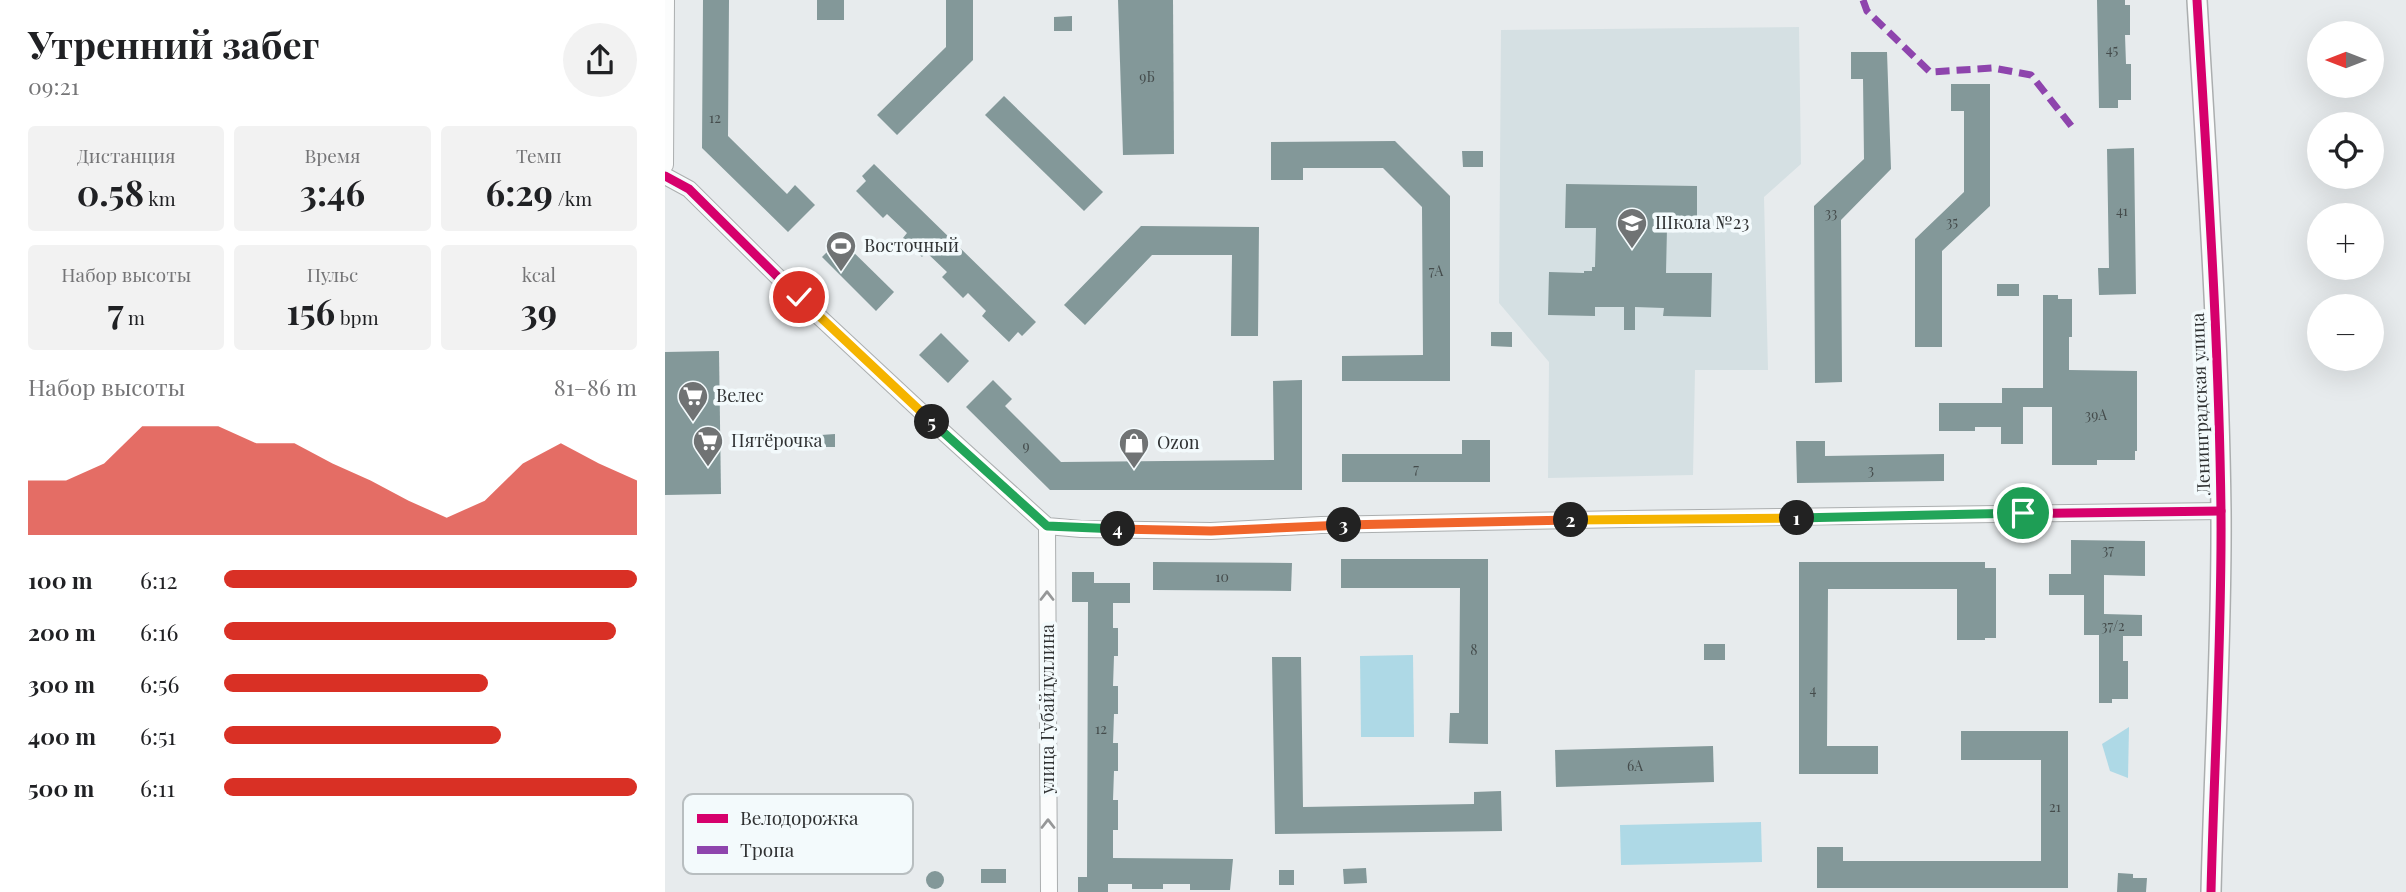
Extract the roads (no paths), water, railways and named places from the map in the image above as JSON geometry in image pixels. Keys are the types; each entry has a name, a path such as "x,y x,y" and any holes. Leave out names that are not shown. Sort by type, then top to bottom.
{"street":[{"path":"665,165 666,0"},
{"name":"Ленинградская улица","path":"2197,0 2214,311 2221,512 2211,892"},
{"path":"665,176 689,189 929,419 1047,526 1211,531 1321,525 1613,519 2221,512"},
{"name":"улица Губайдуллина","path":"1047,526 1049,892"}],"place":[{"name":"Школа №23","path":"1632,250"},
{"name":"Восточный","path":"841,273"},
{"name":"Велес","path":"693,423"},
{"name":"Пятёрочка","path":"708,468"},
{"name":"Ozon","path":"1134,470"}]}
